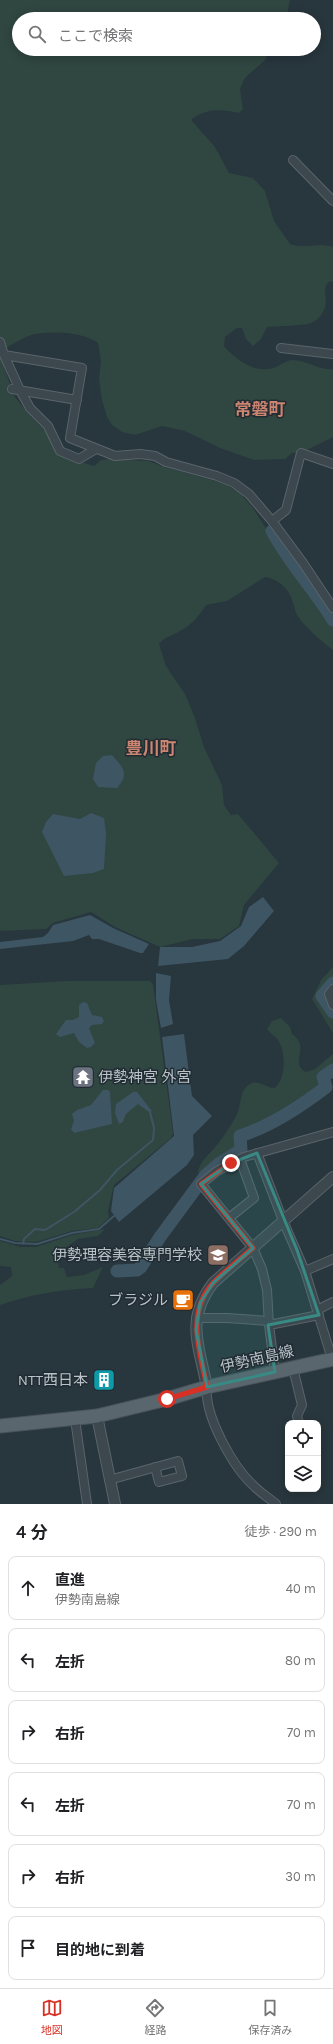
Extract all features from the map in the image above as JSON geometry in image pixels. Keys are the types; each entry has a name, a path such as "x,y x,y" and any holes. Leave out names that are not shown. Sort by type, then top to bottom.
{"main road":[{"name":"伊勢南島線","path":"0,1426 97,1416 161,1401 207,1387 332,1359"}],"street":[{"path":"293,160 333,201"},
{"path":"0,342 16,390 30,408 48,426 60,452 79,459 96,449"},
{"path":"281,348 333,354"},
{"path":"4,355 82,368 70,438 115,456 140,454 154,456 166,462 217,476 234,483 250,494 303,563 333,608"},
{"path":"16,390 77,400"},
{"path":"272,521 286,510 301,453 333,464"},
{"path":"333,989 329,994 333,1005"},
{"path":"275,1372 269,1323 267,1290 262,1269 253,1248 201,1184 217,1171 240,1159 333,1132"},
{"path":"257,1153 305,1271 332,1359"},
{"path":"229,1218 254,1198 240,1159"},
{"path":"276,1504 254,1487 227,1450 213,1418 206,1396 207,1387 198,1339 196,1318 202,1299 213,1283 284,1222 333,1177"},
{"path":"305,1271 333,1259"},
{"path":"196,1318 227,1318 269,1323 318,1313 333,1302"},
{"path":"293,1368 302,1405 297,1416 298,1420"},
{"path":"97,1416 115,1504"},
{"path":"75,1419 87,1504"},
{"path":"109,1480 154,1467"}],"highlighted area":[{"path":"257,1153 297,1250 319,1315 268,1325 275,1372 207,1387 196,1330 200,1303 213,1283 253,1248 201,1184 231,1163"}],"green space":[{"path":"0,0 290,0 287,12 12,12 12,56 267,56 265,60 245,78 240,89 243,109 239,113 214,110 202,113 191,120 215,147 229,173 253,178 265,191 274,221 290,244 301,246 322,245 333,247 333,282 330,281 326,285 325,307 322,314 314,322 302,325 267,327 261,339 253,346 246,339 242,328 237,328 225,337 224,346 234,356 246,364 259,369 273,368 288,361 298,360 323,368 333,369 333,437 301,453 292,453 285,459 254,460 220,448 185,431 162,426 135,435 122,432 112,425 107,417 102,400 99,379 101,361 98,343 91,339 68,333 35,334 23,338 4,349 2,356 11,387 10,391 31,417 75,460 94,466 101,460 109,459 149,461 161,466 222,483 240,493 253,508 279,549 333,623 333,650 306,627 299,618 286,589 279,582 265,577 227,601 206,605 192,623 166,638 159,644 166,666 185,694 195,718 204,747 222,785 224,805 231,815 238,814 279,863 244,905 239,926 220,939 193,939 160,947 115,927 91,912 53,923 46,929 0,931"},
{"path":"333,967 333,981 320,996 333,1014 333,1033 312,999 321,980"},
{"name":"伊勢神宮 外宮","path":"66,981 150,981 153,984 173,1133 171,1138 114,1185 108,1211 109,1218 98,1228 72,1231 36,1242 15,1241 0,1236 0,985"},
{"path":"281,1018 290,1027 292,1034 298,1039 300,1044 299,1064 306,1072 315,1069 333,1054 333,1068 321,1076 325,1087 273,1120 238,1135 238,1149 200,1174 198,1172 199,1168 205,1158 224,1136 236,1116 246,1087 253,1083 259,1083 275,1088 279,1084 284,1065 281,1045 267,1029 272,1021"},
{"path":"105,1229 98,1236 78,1239 57,1254 59,1268 64,1268 67,1277 84,1275 103,1267 93,1288 46,1293 0,1305 0,1285 12,1276 11,1267 0,1266 0,1241 21,1247 36,1247 72,1235"}],"water":[{"path":"112,755 124,771 123,779 117,788 98,787 93,779 96,763 103,756"},
{"path":"91,813 104,818 106,833 104,869 93,873 64,876 42,832 46,822 53,814 80,819"},
{"path":"263,897 274,911 244,946 228,959 158,966 160,947 192,947 220,941 241,926 249,907"},
{"path":"90,915 113,928 149,944 143,953 140,953 99,939 92,939 89,935 73,941 0,949 0,942 43,937 48,933 53,925"},
{"path":"156,973 171,976 169,1000 173,1024 161,1028 156,1000"},
{"path":"83,1002 87,1003 92,1015 102,1017 104,1021 102,1024 92,1025 89,1028 95,1043 91,1047 87,1048 79,1042 74,1033 60,1037 56,1034 66,1020 73,1020 79,1017 79,1005"},
{"path":"184,1034 192,1096 212,1116 193,1135 194,1155 187,1165 119,1222 111,1211 114,1188 174,1136 162,1037"},
{"path":"103,1090 108,1090 110,1092 112,1124 74,1133 71,1129 74,1121 72,1114 77,1110 91,1105"},
{"path":"133,1092 137,1092 152,1111 149,1112 138,1104 126,1114 123,1122 119,1124 115,1113 116,1104"}],"waterway":[{"path":"272,531 286,554 333,620"},
{"path":"333,983 322,996 333,1012"},
{"path":"117,1271 137,1270 141,1267 160,1237 205,1176 220,1163 241,1150 240,1136 263,1127 306,1102 326,1087 323,1077 333,1070"},
{"path":"23,1244 24,1239 35,1229 45,1230 74,1212 100,1190 117,1170 153,1140 154,1128 150,1112"},
{"path":"0,1239 15,1243 37,1244 72,1233 99,1229 114,1216"}],"place":[{"name":"伊勢神宮 外宮","path":"83,1077"},
{"name":"伊勢理容美容専門学校","path":"218,1255"},
{"name":"ブラジル","path":"183,1300"},
{"name":"NTT西日本","path":"104,1380"}],"district":[{"name":"常磐町","path":"260,409"},
{"name":"豊川町","path":"151,748"}],"route":[{"path":"167,1399 207,1387 196,1330 197,1312 204,1295 213,1283 253,1248 201,1184 217,1171 231,1163"}]}
